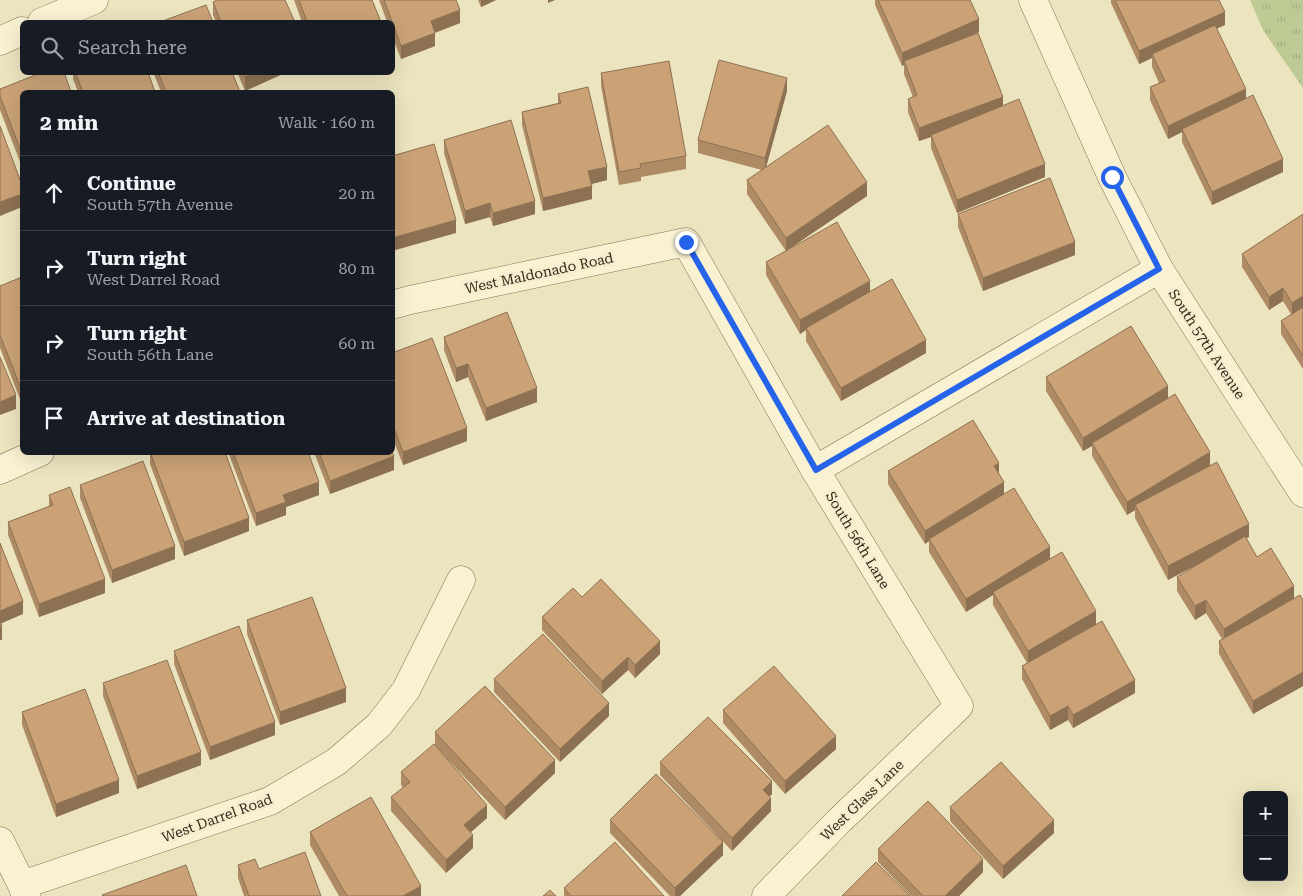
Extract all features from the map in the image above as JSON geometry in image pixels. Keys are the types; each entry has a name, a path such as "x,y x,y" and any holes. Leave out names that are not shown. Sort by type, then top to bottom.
{"street":[{"path":"47,20 94,0"},
{"name":"South 57th Avenue","path":"1034,0 1112,177 1159,269 1303,493"},
{"path":"0,41 20,32"},
{"name":"West Maldonado Road","path":"395,304 686,242"},
{"name":"South 56th Lane","path":"686,242 816,470 959,706"},
{"path":"816,470 1159,269"},
{"path":"0,470 33,455"},
{"name":"West Darrel Road","path":"24,891 270,801 336,762 378,725 406,690 461,580"},
{"name":"West Glass Lane","path":"766,896 839,821 959,706"},
{"path":"0,841 24,891"}],"green space":[{"path":"1250,0 1303,0 1303,88 1263,30"}],"building":[{"path":"217,0 285,0 294,20 220,20 213,2"},
{"path":"299,0 372,0 380,20 306,20"},
{"path":"384,0 456,0 460,10 431,21 435,33 401,46 395,30 395,20 391,20"},
{"path":"878,0 970,0 979,19 902,53"},
{"path":"1115,0 1219,0 1225,12 1139,51"},
{"path":"206,5 212,20 165,20"},
{"path":"1215,25 1246,89 1168,126 1150,87 1165,81 1152,54"},
{"path":"978,33 1003,97 919,128 908,99 917,95 904,61"},
{"path":"719,60 787,78 765,158 698,140"},
{"path":"669,61 686,156 640,164 641,168 619,172 601,73"},
{"path":"35,75 65,75 70,90 20,90 20,149 0,96 0,89"},
{"path":"76,75 149,75 154,90 82,90"},
{"path":"159,75 233,75 239,90 165,90"},
{"path":"588,87 607,167 588,171 592,186 543,198 522,112 561,103 558,94"},
{"path":"1253,95 1283,159 1212,192 1182,129"},
{"path":"1019,99 1045,164 957,200 931,135"},
{"path":"511,120 535,201 493,213 490,203 465,211 444,140"},
{"path":"828,125 867,182 786,238 747,180"},
{"path":"0,126 20,180 20,195 0,202"},
{"path":"434,144 456,220 395,237 395,155"},
{"path":"1050,178 1075,242 983,278 958,214"},
{"path":"1303,214 1303,296 1292,303 1283,288 1269,297 1242,254"},
{"path":"837,222 870,281 800,320 766,262"},
{"path":"20,278 20,386 0,335 0,286"},
{"path":"892,279 926,340 841,388 806,328"},
{"path":"1303,307 1303,356 1281,321"},
{"path":"507,312 537,388 486,408 468,364 456,368 444,337"},
{"path":"1131,326 1168,386 1083,438 1046,377"},
{"path":"432,338 467,428 403,452 395,431 395,352"},
{"path":"0,357 16,395 0,402"},
{"path":"1175,394 1210,452 1127,502 1092,443"},
{"path":"973,420 999,463 994,466 1004,482 925,531 888,471"},
{"path":"151,455 226,455 249,518 184,542"},
{"path":"234,455 309,455 319,482 283,495 286,502 256,513"},
{"path":"320,455 394,456 330,481"},
{"path":"143,461 175,546 112,570 80,485"},
{"path":"1217,462 1249,524 1168,566 1135,505"},
{"path":"70,487 105,579 39,604 8,522 53,505 49,495"},
{"path":"1014,488 1050,547 966,599 929,539"},
{"path":"1245,536 1257,557 1271,548 1294,586 1224,629 1206,600 1195,606 1177,577"},
{"path":"0,543 23,601 0,611"},
{"path":"1062,552 1096,611 1028,651 993,592"},
{"path":"601,579 660,641 635,665 628,657 602,681 542,617 573,588 582,597"},
{"path":"1300,595 1303,600 1303,672 1253,701 1219,641"},
{"path":"312,597 346,688 280,712 247,620"},
{"path":"1102,621 1135,680 1073,715 1068,706 1050,716 1022,666"},
{"path":"239,626 275,722 210,747 174,651"},
{"path":"543,634 609,703 560,749 494,679"},
{"path":"167,660 201,752 137,776 103,683"},
{"path":"774,666 836,736 785,781 723,710"},
{"path":"485,686 555,760 505,807 435,732"},
{"path":"85,689 119,780 56,804 22,712"},
{"path":"708,717 772,781 763,790 771,798 732,838 660,762"},
{"path":"434,744 487,805 464,825 473,835 446,860 391,797 410,782 401,772"},
{"path":"1001,762 1054,820 1003,866 950,807"},
{"path":"656,774 723,842 675,888 610,820"},
{"path":"371,797 421,886 403,896 347,896 310,832"},
{"path":"928,801 983,859 945,896 923,896 878,849"},
{"path":"615,842 664,896 571,896 564,888"},
{"path":"305,852 321,896 249,896 238,865 255,859 259,869"},
{"path":"876,862 910,896 842,896"},
{"path":"186,865 197,896 102,895"},
{"path":"550,890 556,896 543,896"}],"route":[{"path":"686,242 816,470 1159,269 1112,177"}]}
